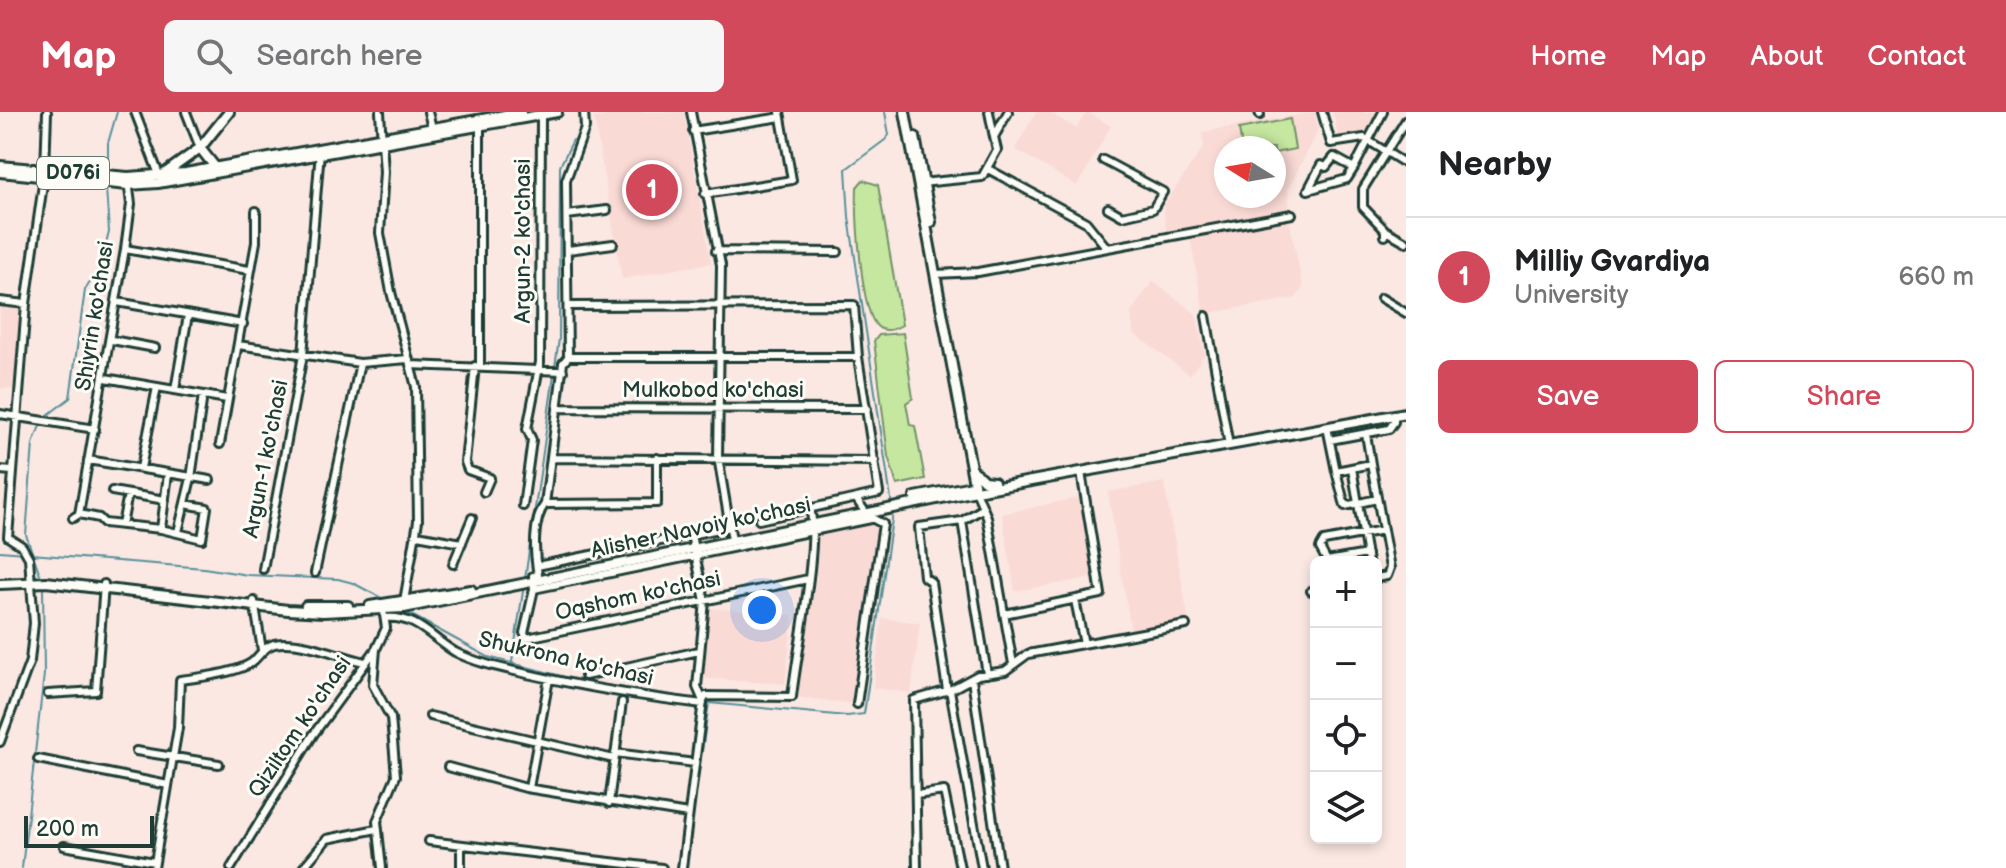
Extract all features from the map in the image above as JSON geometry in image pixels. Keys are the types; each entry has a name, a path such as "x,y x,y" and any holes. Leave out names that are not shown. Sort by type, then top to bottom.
{"main road":[{"path":"146,180 178,165 200,148 229,112"},
{"name":"D076i","path":"382,140 432,128 480,123 521,112"},
{"name":"D076i","path":"0,166 128,181 146,180 557,112"},
{"path":"908,112 975,487"},
{"path":"200,148 215,167"},
{"name":"D076i","path":"160,173 320,151"},
{"name":"D076i","path":"0,172 45,173"},
{"name":"Alisher Navoiy ko'chasi","path":"0,581 45,580 323,612 382,611 398,605 693,545 730,534 882,507 960,488 1081,472 1228,440 1327,427 1394,416 1406,411"},
{"name":"Alisher Navoiy ko'chasi","path":"898,503 994,482 1406,411"},
{"path":"973,472 984,481 994,482"},
{"path":"960,488 973,472"}],"street":[{"path":"0,742 30,661 34,623 29,558 25,550 8,537 26,304 45,173 47,112"},
{"path":"135,112 160,173"},
{"path":"186,112 200,148"},
{"path":"380,112 380,233 416,387 417,535 398,605"},
{"path":"428,112 432,128"},
{"path":"569,306 722,303 854,305 858,357 879,493 864,510 535,578 538,513 545,504 553,458 559,408 559,370 568,357 566,180 585,128 584,112"},
{"path":"691,112 721,265 722,356 718,457 730,534"},
{"path":"921,183 982,177 997,150 989,112"},
{"path":"994,137 1008,112"},
{"path":"1322,112 1334,157 1354,168"},
{"path":"1334,157 1326,167 1321,165 1308,190 1347,179 1383,112"},
{"name":"Argun-2 ko'chasi","path":"523,506 532,440 527,429 540,362 541,114"},
{"path":"693,131 781,114 792,180 705,194"},
{"path":"1406,120 1363,189 1361,198 1369,218 1385,233 1406,242"},
{"name":"Argun-2 ko'chasi","path":"480,123 478,366 465,462 468,470 490,478 484,492"},
{"path":"1331,143 1364,138 1406,164"},
{"name":"Argun-1 ko'chasi","path":"263,569 303,355 320,151"},
{"path":"1103,160 1163,192 1153,209 1122,216 1108,208"},
{"path":"988,169 1086,222 1107,248"},
{"name":"Shiyrin ko'chasi","path":"122,525 76,516 112,340 131,204 128,181"},
{"path":"567,215 607,210"},
{"path":"220,444 256,242 256,211"},
{"path":"937,274 978,272 1292,214"},
{"path":"568,250 613,244"},
{"path":"125,249 249,270"},
{"path":"716,251 838,252"},
{"path":"1381,298 1406,313"},
{"path":"0,301 26,304"},
{"path":"117,302 243,324"},
{"path":"175,390 188,315"},
{"path":"1206,316 1228,440"},
{"path":"112,340 155,348"},
{"name":"Argun-1 ko'chasi","path":"238,345 360,363 409,362"},
{"name":"Mulkobod ko'chasi","path":"568,357 858,357"},
{"path":"409,362 559,370"},
{"path":"315,573 360,363"},
{"path":"105,378 227,399"},
{"path":"141,468 157,387"},
{"path":"178,532 191,478 203,395"},
{"name":"Mulkobod ko'chasi","path":"559,408 867,409"},
{"path":"0,414 95,429"},
{"path":"1330,440 1389,429 1394,416"},
{"path":"1327,427 1343,505 1377,499"},
{"path":"1366,434 1390,570 1387,576 1382,577"},
{"path":"553,458 718,457 875,461"},
{"path":"545,504 657,503 657,458"},
{"path":"88,460 210,480"},
{"path":"1336,471 1371,464"},
{"path":"1352,468 1367,556"},
{"path":"0,470 12,471"},
{"path":"1004,614 1101,594 1081,472"},
{"path":"161,529 168,474"},
{"path":"975,487 987,517 1013,664"},
{"path":"112,491 165,500"},
{"path":"128,494 122,525 161,529 202,539 207,508 185,504"},
{"path":"982,509 962,521 919,527 924,577 931,582 982,868"},
{"path":"857,704 883,524 864,510"},
{"path":"0,515 9,516"},
{"path":"453,564 472,518"},
{"path":"759,520 812,521"},
{"path":"808,579 812,521"},
{"path":"962,521 987,674"},
{"path":"1323,556 1320,552 1324,541 1383,530"},
{"path":"417,535 462,543"},
{"path":"682,868 703,703 697,687 705,601 693,545"},
{"name":"Oqshom ko'chasi","path":"535,578 524,633 527,638 808,579"},
{"name":"Shukrona ko'chasi","path":"382,611 423,627 456,652 497,667 549,679 611,692 703,703 706,696 790,699 808,579"},
{"path":"48,694 96,691 104,587"},
{"path":"1075,600 1084,644"},
{"path":"254,604 262,650"},
{"name":"Qiziltom ko'chasi","path":"231,868 313,735 376,649 386,628 382,611"},
{"path":"917,868 914,700 987,674 1005,671 1028,654 1186,625"},
{"path":"64,846 154,865 178,728 180,680 212,677 220,671 242,668 273,644 293,644 365,662"},
{"path":"376,649 373,685 391,718 396,776 379,810 377,829 382,868"},
{"name":"Shukrona ko'chasi","path":"585,676 699,651"},
{"path":"529,788 549,679"},
{"path":"972,679 1000,868"},
{"path":"609,803 622,702"},
{"path":"430,716 538,742 615,756 695,763"},
{"path":"136,751 219,764"},
{"path":"38,759 168,785"},
{"path":"448,767 529,788 688,814"},
{"path":"916,795 944,791 960,868"},
{"path":"303,868 327,839 377,829"},
{"path":"429,841 662,868"},
{"path":"461,845 461,868"}],"shaded area":[{"path":"627,112 684,112 711,263 622,279 594,118"},
{"path":"1036,112 1048,112 1076,128 1087,112 1111,126 1077,186 1015,149"},
{"path":"1315,112 1318,131 1288,189 1290,213 1167,235 1163,206 1204,147 1202,132"},
{"path":"1333,112 1377,112 1368,132 1338,137"},
{"path":"1289,219 1303,287 1296,298 1204,314 1190,237"},
{"path":"1153,281 1196,314 1205,354 1190,375 1133,333 1131,312"},
{"path":"0,305 20,308 15,389 0,388"},
{"path":"1164,482 1189,622 1131,631 1108,492"},
{"path":"1082,497 1097,577 1015,591 1002,514"},
{"path":"878,521 854,704 796,697 817,575 812,573 818,533"},
{"path":"707,608 793,615 785,684 700,678"},
{"path":"882,618 920,623 911,693 873,688"}],"green space":[{"path":"1290,119 1295,149 1286,151 1286,136 1240,136 1239,129"},
{"path":"863,180 878,185 902,325 890,330 878,327 872,318 863,283 857,187"},
{"path":"903,333 913,398 906,403 910,425 915,426 925,479 897,485 888,456 874,341 879,335"}],"waterway":[{"path":"108,171 108,143 117,112"},
{"path":"885,112 889,135 846,169 849,217 892,506"},
{"path":"525,579 559,339 560,166 573,140"},
{"path":"44,418 70,398 85,290 101,265 109,232 106,188"},
{"path":"41,423 33,444 26,535 42,580"},
{"path":"685,868 709,703 847,716 864,714 893,512"},
{"path":"0,551 25,553"},
{"path":"31,554 204,568 248,575 338,579 353,583 387,601"},
{"path":"512,662 524,585"},
{"path":"22,868 44,674 43,586"},
{"path":"406,612 488,657 585,682 685,697"}],"place":[{"name":"Milliy Gvardiya","path":"652,190"}]}
